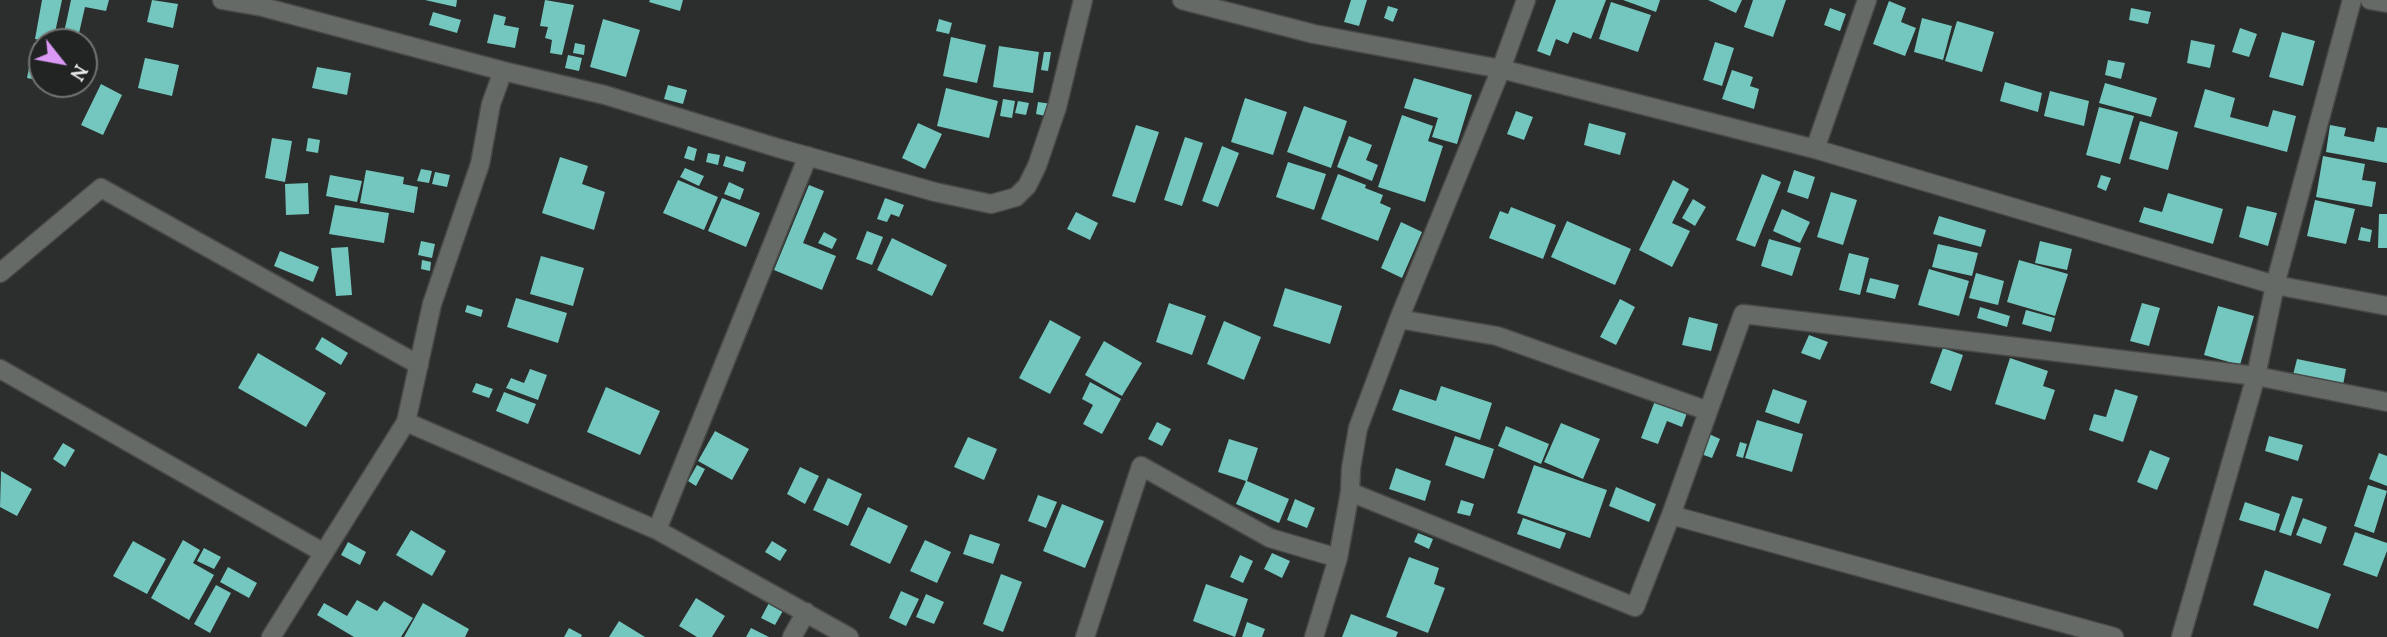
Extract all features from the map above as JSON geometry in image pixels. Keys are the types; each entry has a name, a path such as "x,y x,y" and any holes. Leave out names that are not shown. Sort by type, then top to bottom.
{"street":[{"path":"222,0 262,7 503,71 605,95 935,192 991,204 1016,197 1027,186 1037,166 1057,107 1083,0"},
{"path":"1182,0 1314,34 1502,69 1815,149 2275,285 2387,306"},
{"path":"1314,637 1338,558 1358,428 1399,320 1502,69 1525,0"},
{"path":"1815,149 1867,0"},
{"path":"2181,637 2256,376 2275,285 2352,0"},
{"path":"2370,0 2387,3"},
{"path":"271,637 406,422 432,304 480,164 491,104 503,71"},
{"path":"657,530 808,156"},
{"path":"0,273 101,188 419,365"},
{"path":"1350,492 1634,607 1671,515 1743,314 2256,376 2387,402"},
{"path":"1399,320 1497,336 1708,411"},
{"path":"0,369 324,553"},
{"path":"406,422 657,530 849,637"},
{"path":"1085,637 1141,467 1270,538 1338,558"},
{"path":"1671,515 2114,637"},
{"path":"792,637 806,612"}],"building":[{"path":"42,0 62,0 56,28 37,28"},
{"path":"71,0 109,0 106,11 85,7 80,28 65,28"},
{"path":"152,0 178,4 173,28 147,22"},
{"path":"425,0 457,0 456,7"},
{"path":"545,0 574,5 562,55 550,53 552,40 545,38 548,27 540,26"},
{"path":"683,0 680,11 649,2"},
{"path":"1351,0 1367,0 1359,26 1344,22"},
{"path":"1556,0 1606,0 1591,39 1573,32 1568,44 1556,39 1550,56 1537,51"},
{"path":"1623,0 1660,0 1656,12"},
{"path":"1708,0 1742,0 1736,13"},
{"path":"1753,0 1786,0 1773,37 1744,27"},
{"path":"1889,1 1906,8 1901,22 1916,28 1905,56 1873,44"},
{"path":"1611,2 1651,15 1638,52 1599,39"},
{"path":"1388,6 1398,9 1393,22 1384,18"},
{"path":"1830,8 1846,14 1840,31 1824,25"},
{"path":"2131,8 2151,12 2148,24 2129,20"},
{"path":"433,12 461,20 457,33 429,25"},
{"path":"494,14 506,17 504,25 519,28 515,48 487,43"},
{"path":"1922,18 1952,26 1943,60 1914,52"},
{"path":"603,19 640,30 626,77 590,67"},
{"path":"939,19 952,23 949,34 936,31"},
{"path":"1957,21 1994,32 1982,72 1945,61"},
{"path":"2240,28 2257,34 2249,57 2232,52"},
{"path":"2282,32 2315,41 2303,86 2269,77"},
{"path":"951,37 986,45 977,83 943,76"},
{"path":"2191,40 2215,45 2210,68 2187,63"},
{"path":"1715,42 1734,48 1722,86 1703,80"},
{"path":"575,43 585,45 584,55 573,53"},
{"path":"999,46 1039,52 1033,93 993,87"},
{"path":"1044,52 1051,52 1048,71 1041,70"},
{"path":"568,55 582,58 579,71 565,68"},
{"path":"145,58 179,65 172,96 138,88"},
{"path":"2108,60 2125,63 2121,79 2105,75"},
{"path":"317,67 351,73 347,95 312,88"},
{"path":"1732,70 1753,77 1750,86 1759,89 1754,109 1722,99"},
{"path":"1414,78 1472,95 1457,144 1432,137 1438,118 1404,108"},
{"path":"2005,82 2042,93 2038,112 2000,101"},
{"path":"2105,83 2157,98 2151,117 2099,103"},
{"path":"101,84 122,95 103,135 81,125 94,98 98,98"},
{"path":"668,85 687,90 683,104 664,99"},
{"path":"946,88 998,101 989,138 937,126"},
{"path":"2205,89 2235,98 2230,117 2268,127 2273,110 2296,116 2287,152 2194,127"},
{"path":"2050,91 2089,101 2084,126 2044,116"},
{"path":"1245,98 1287,112 1273,155 1231,142"},
{"path":"1003,99 1015,101 1012,118 1000,116"},
{"path":"1018,101 1029,103 1026,115 1015,113"},
{"path":"1038,102 1052,104 1050,117 1036,114"},
{"path":"1304,106 1347,121 1331,168 1287,152"},
{"path":"2099,107 2134,116 2120,164 2086,155"},
{"path":"1516,111 1533,117 1524,140 1507,134"},
{"path":"1402,115 1433,126 1428,141 1443,146 1425,202 1378,187"},
{"path":"2140,121 2178,132 2168,170 2129,159"},
{"path":"918,123 942,134 925,169 902,158"},
{"path":"1589,123 1626,133 1620,155 1584,145"},
{"path":"1136,125 1159,132 1135,203 1112,196"},
{"path":"2330,125 2346,128 2344,136 2374,142 2377,127 2387,128 2387,163 2326,152"},
{"path":"1349,136 1372,145 1366,160 1378,165 1372,181 1337,167"},
{"path":"1185,137 1203,143 1182,206 1164,200"},
{"path":"272,138 292,141 285,182 265,178"},
{"path":"308,138 320,140 318,153 306,151"},
{"path":"688,146 697,149 694,161 684,158"},
{"path":"1222,146 1239,153 1218,207 1202,201"},
{"path":"708,153 720,155 718,165 706,162"},
{"path":"726,156 746,162 743,172 723,166"},
{"path":"2323,156 2365,164 2362,180 2376,182 2372,207 2316,197"},
{"path":"560,157 588,166 582,184 605,192 594,230 542,213"},
{"path":"1288,162 1326,174 1314,210 1276,197"},
{"path":"685,168 704,176 699,186 680,177"},
{"path":"421,169 432,171 429,183 417,181"},
{"path":"366,170 404,177 403,184 418,187 414,213 360,203"},
{"path":"1794,170 1815,177 1808,199 1787,192"},
{"path":"435,172 450,175 447,187 432,184"},
{"path":"1338,174 1383,195 1380,203 1391,208 1378,241 1321,219"},
{"path":"1762,174 1781,182 1755,247 1736,240"},
{"path":"330,175 362,181 357,202 326,196"},
{"path":"2101,175 2111,178 2106,191 2097,187"},
{"path":"678,180 718,197 704,230 663,213"},
{"path":"1673,180 1689,189 1672,223 1690,231 1672,267 1639,250"},
{"path":"729,182 744,189 740,200 724,194"},
{"path":"308,183 309,214 286,215 285,184"},
{"path":"809,185 824,191 803,243 836,256 822,290 774,270"},
{"path":"1831,192 1857,200 1843,245 1817,237"},
{"path":"2168,193 2223,209 2213,244 2139,222 2144,207 2162,212"},
{"path":"722,198 760,213 746,247 708,231"},
{"path":"885,198 904,205 899,217 891,214 887,222 877,219"},
{"path":"1693,199 1706,207 1695,226 1682,218"},
{"path":"2315,200 2355,209 2346,244 2307,236"},
{"path":"335,205 389,213 384,243 329,234"},
{"path":"2247,206 2277,213 2268,246 2239,237"},
{"path":"1511,207 1556,225 1543,259 1489,238 1500,211 1508,214"},
{"path":"1782,209 1810,222 1800,243 1773,231"},
{"path":"1076,212 1098,223 1090,240 1067,229"},
{"path":"2379,214 2387,214 2387,248 2378,248"},
{"path":"1939,216 1986,230 1981,247 1933,234"},
{"path":"1567,221 1631,249 1615,285 1551,257"},
{"path":"1401,222 1422,232 1402,278 1381,268"},
{"path":"2361,227 2372,230 2370,242 2358,240"},
{"path":"867,231 883,237 872,265 856,259"},
{"path":"824,232 837,239 832,249 818,243"},
{"path":"892,238 947,265 932,296 877,270"},
{"path":"1769,239 1801,248 1792,276 1761,266"},
{"path":"421,241 435,244 432,258 418,255"},
{"path":"2040,241 2072,249 2067,270 2035,263"},
{"path":"1938,244 1978,253 1972,276 1932,267"},
{"path":"348,247 352,295 336,296 331,248"},
{"path":"280,251 319,267 313,282 274,266"},
{"path":"1849,253 1869,258 1860,295 1839,290"},
{"path":"541,256 584,268 573,306 530,294"},
{"path":"422,260 431,262 430,271 421,269"},
{"path":"2019,260 2068,274 2055,316 2007,302"},
{"path":"1929,269 1969,281 1959,316 1918,305"},
{"path":"1976,273 2004,281 1998,305 1969,298"},
{"path":"1870,278 1899,285 1895,299 1866,292"},
{"path":"1285,288 1342,306 1330,344 1273,326"},
{"path":"516,298 567,313 558,343 507,327"},
{"path":"1620,299 1635,307 1616,345 1600,337"},
{"path":"1169,303 1206,316 1192,355 1156,342"},
{"path":"2142,303 2160,308 2149,346 2130,341"},
{"path":"467,305 483,310 481,317 465,312"},
{"path":"2218,306 2254,316 2240,365 2204,355"},
{"path":"1980,307 2010,316 2007,327 1977,318"},
{"path":"2026,310 2055,318 2051,332 2022,324"},
{"path":"1689,317 1718,324 1711,351 1682,345"},
{"path":"1050,320 1081,337 1050,394 1019,378"},
{"path":"1224,321 1261,337 1244,380 1207,364"},
{"path":"1809,335 1828,342 1820,360 1801,353"},
{"path":"322,337 348,353 341,365 315,349"},
{"path":"1104,341 1142,363 1122,396 1085,375"},
{"path":"1943,348 1963,355 1951,391 1930,383"},
{"path":"258,353 326,393 306,427 238,388"},
{"path":"2010,358 2048,371 2043,386 2055,390 2045,420 1995,404"},
{"path":"2297,359 2346,369 2343,385 2293,375"},
{"path":"530,369 547,375 538,400 506,388 511,378 524,383"},
{"path":"1090,382 1121,399 1102,434 1083,424 1093,405 1082,399"},
{"path":"476,383 493,389 489,398 472,392"},
{"path":"1441,386 1492,403 1480,440 1392,410 1400,389 1436,401"},
{"path":"606,387 660,411 640,455 587,432"},
{"path":"1773,389 1807,401 1799,424 1765,412"},
{"path":"2115,389 2138,396 2123,442 2089,430 2094,414 2106,417"},
{"path":"504,392 536,404 528,424 496,411"},
{"path":"1656,398 1688,410 1682,427 1667,421 1658,444 1641,438"},
{"path":"1757,420 1803,434 1792,472 1745,458"},
{"path":"1157,422 1171,429 1162,446 1148,439"},
{"path":"1561,423 1600,439 1583,479 1544,462"},
{"path":"1506,426 1549,444 1541,464 1498,446"},
{"path":"715,431 749,449 732,480 698,461"},
{"path":"1709,434 1720,439 1712,458 1701,454"},
{"path":"1455,436 1494,449 1484,479 1445,465"},
{"path":"2269,436 2303,445 2298,461 2265,451"},
{"path":"968,437 997,449 984,480 954,467"},
{"path":"1229,439 1258,448 1247,481 1289,499 1279,523 1236,504 1246,481 1218,472"},
{"path":"1740,442 1747,444 1743,458 1736,456"},
{"path":"63,443 75,450 65,467 53,459"},
{"path":"2150,450 2170,458 2157,490 2137,482"},
{"path":"2379,453 2387,456 2387,486 2369,479"},
{"path":"697,465 705,469 696,486 688,481"},
{"path":"1534,465 1607,490 1590,538 1517,513"},
{"path":"800,467 819,476 805,504 787,494"},
{"path":"1396,468 1431,481 1425,501 1389,489"},
{"path":"1,471 32,489 17,516 0,507"},
{"path":"828,478 862,494 848,526 813,510"},
{"path":"2368,485 2387,491 2374,533 2354,526"},
{"path":"1616,487 1656,504 1649,522 1609,506"},
{"path":"1038,495 1057,502 1046,528 1028,521"},
{"path":"2292,496 2303,499 2291,536 2279,532"},
{"path":"1295,499 1315,508 1307,528 1287,520"},
{"path":"1461,500 1474,504 1470,516 1457,513"},
{"path":"2245,502 2280,514 2275,531 2239,520"},
{"path":"1062,504 1104,521 1085,568 1043,551"},
{"path":"868,507 908,526 890,564 850,545"},
{"path":"1523,518 1566,533 1560,549 1517,534"},
{"path":"2303,518 2327,527 2321,544 2296,535"},
{"path":"411,530 446,551 432,576 396,555"},
{"path":"2355,532 2387,543 2387,551 2377,577 2343,565"},
{"path":"1418,533 1433,539 1429,549 1414,542"},
{"path":"970,534 1000,544 993,564 963,554"},
{"path":"183,540 200,550 193,563 214,575 189,620 151,598"},
{"path":"925,540 951,552 937,583 910,571"},
{"path":"133,541 166,559 147,594 113,576"},
{"path":"772,541 787,550 780,561 765,552"},
{"path":"348,542 366,552 360,565 341,555"},
{"path":"204,548 221,557 214,569 197,561"},
{"path":"1272,553 1290,561 1282,578 1264,569"},
{"path":"1240,555 1253,561 1243,583 1230,577"},
{"path":"1409,557 1439,568 1434,584 1445,588 1428,633 1386,617"},
{"path":"228,567 257,583 249,598 220,582"},
{"path":"2265,570 2331,594 2318,629 2253,605"},
{"path":"1001,574 1022,582 1003,632 983,624"},
{"path":"1206,584 1248,599 1235,637 1193,621"},
{"path":"216,585 231,593 210,633 194,624"},
{"path":"901,591 919,599 906,626 889,618"},
{"path":"926,594 944,602 934,624 916,617"},
{"path":"696,598 725,616 712,637 697,637 679,626"},
{"path":"357,600 377,611 384,601 413,618 401,637 354,637 317,615 324,603 347,616"},
{"path":"770,601 784,609 775,625 761,618"},
{"path":"423,603 469,629 465,637 404,637"},
{"path":"1351,614 1398,632 1396,637 1342,637"},
{"path":"619,621 645,637 609,637"},
{"path":"1247,622 1265,629 1262,637 1242,637"},
{"path":"569,628 582,635 581,637 564,637"},
{"path":"751,628 769,637 746,637"}]}
